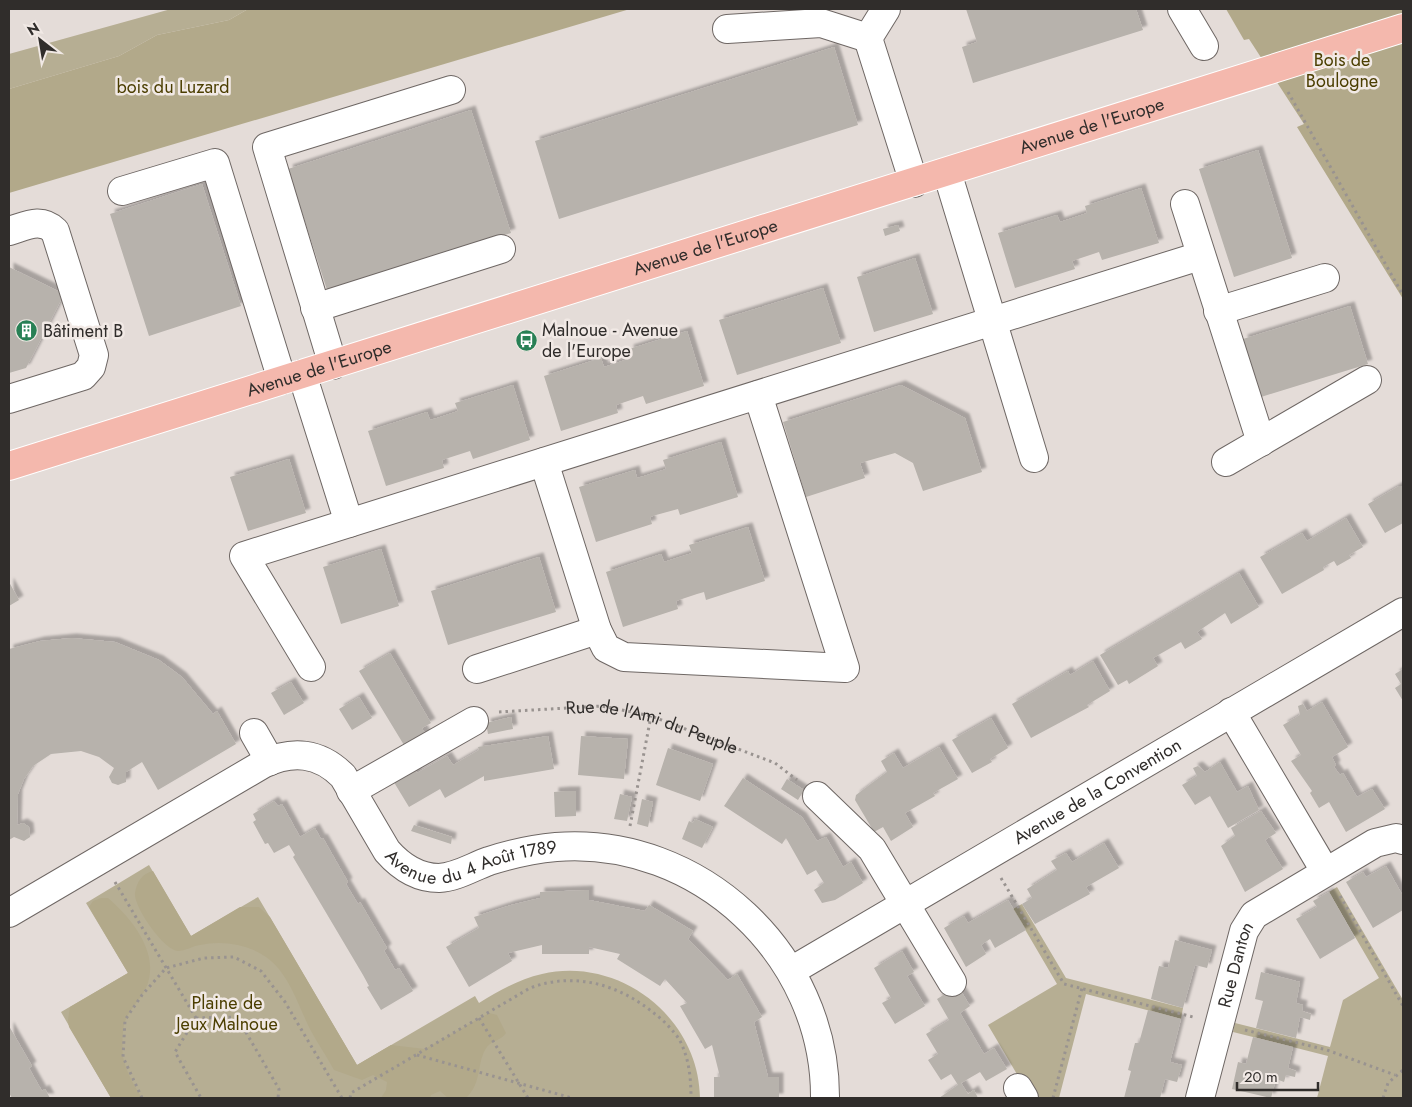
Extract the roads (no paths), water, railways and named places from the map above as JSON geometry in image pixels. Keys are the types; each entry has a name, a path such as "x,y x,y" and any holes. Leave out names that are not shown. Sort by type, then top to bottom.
{"main road":[{"name":"Avenue de l'Europe","path":"9,466 1403,28"}],"street":[{"path":"886,9 868,38 914,183"},
{"path":"1182,9 1204,46"},
{"path":"727,29 820,23 868,38"},
{"path":"333,364 267,147 452,90"},
{"path":"122,191 215,163 292,377 349,523"},
{"path":"947,172 1034,458"},
{"path":"1185,204 1200,256 1261,442"},
{"path":"9,232 37,223 48,224 55,231 94,355 92,367 83,376 9,399"},
{"path":"315,308 502,249"},
{"path":"310,667 244,556 1200,256"},
{"path":"1218,311 1325,278"},
{"path":"1226,462 1367,380"},
{"path":"544,462 597,630 606,648 624,658 845,668 758,395"},
{"name":"Avenue de la Convention","path":"791,972 906,902 1403,612"},
{"path":"477,669 597,630"},
{"path":"1231,712 1326,871"},
{"path":"351,791 474,721"},
{"path":"254,733 270,761"},
{"name":"Avenue du 4 Août 1789","path":"9,913 270,761 287,755 301,754 325,761 343,776 387,851 396,861 417,874 429,877 455,875 488,861 531,850 579,847 625,852 672,867 713,888 752,920 791,972 813,1017 825,1067 825,1098"},
{"path":"817,796 872,849 906,902 952,982"},
{"name":"Rue Danton","path":"1200,1098 1244,931 1254,915 1375,843 1396,838 1403,840"}],"place":[{"name":"Bâtiment B","path":"27,331"},
{"name":"Malnoue - Avenue de l'Europe","path":"526,340"}],"park label":[{"name":"Bois de Boulogne","path":"1342,70"},
{"name":"bois du Luzard","path":"173,87"},
{"name":"Plaine de Jeux Malnoue","path":"227,1013"}]}
